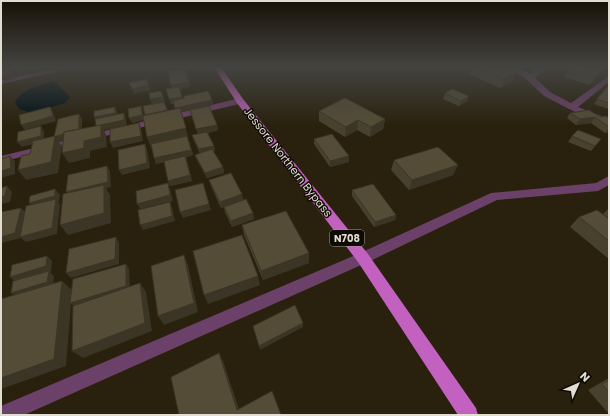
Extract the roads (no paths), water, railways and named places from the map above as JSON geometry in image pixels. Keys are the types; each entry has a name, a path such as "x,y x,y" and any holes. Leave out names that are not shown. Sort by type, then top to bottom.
{"highway":[{"name":"Jessore Northern Bypass","path":"230,86 363,258 469,415"}],"street":[{"path":"539,86 547,94 572,107 609,122"},
{"path":"572,107 598,86"},
{"path":"1,159 70,140 240,101"},
{"path":"2,415 363,258 495,196 598,187 609,180"}]}
